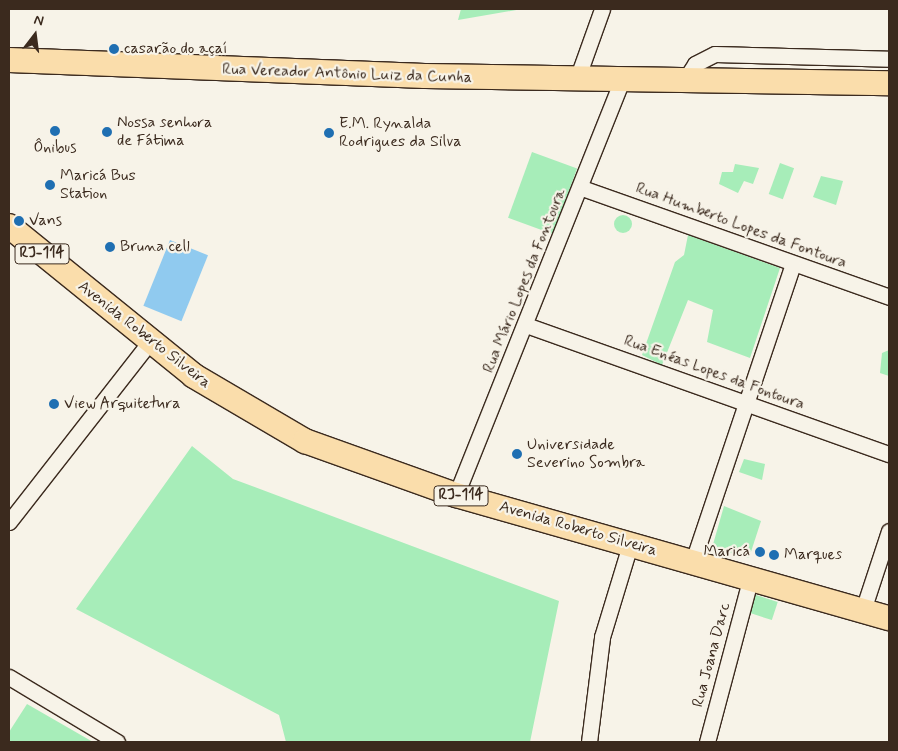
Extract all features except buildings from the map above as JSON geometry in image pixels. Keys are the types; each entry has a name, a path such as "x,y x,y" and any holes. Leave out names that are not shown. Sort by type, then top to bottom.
{"main road":[{"name":"Rua Vereador Antônio Luiz da Cunha","path":"9,60 577,79 686,78 889,83"},
{"name":"Avenida Roberto Silveira","path":"9,226 149,343 219,393 283,430 338,455 456,494 889,618"}],"street":[{"path":"577,79 602,9"},
{"path":"686,78 695,64 715,54 889,59"},
{"name":"Rua Mário Lopes da Fontoura","path":"456,494 582,188 623,78"},
{"name":"Rua Humberto Lopes da Fontoura","path":"582,188 889,297"},
{"path":"693,561 748,403 793,264"},
{"name":"Rua Enéas Lopes da Fontoura","path":"526,325 889,454"},
{"path":"10,520 149,343"},
{"path":"863,610 889,531"},
{"path":"589,742 602,637 630,545"},
{"name":"Rua Joana Darc","path":"707,742 751,577"},
{"path":"9,677 117,742"}],"green space":[{"path":"461,9 522,9 458,20"},
{"path":"532,152 577,168 553,234 508,218"},
{"path":"780,163 794,168 783,199 769,194"},
{"path":"735,164 759,168 753,184 744,181 738,193 719,184 722,172 733,172"},
{"path":"821,176 843,181 836,205 813,197"},
{"path":"623,215 629,218 632,224 629,230 623,233 617,230 614,224 617,218"},
{"path":"688,235 780,268 750,358 707,342 713,310 688,300 662,365 642,355 675,262 684,255"},
{"path":"889,350 889,376 880,373 882,353"},
{"path":"192,446 233,479 559,601 530,742 286,742 279,715 76,609"},
{"path":"744,459 765,464 762,480 739,472"},
{"path":"724,506 761,521 749,558 712,548"},
{"path":"753,594 778,602 772,620 747,612"},
{"path":"27,704 93,742 9,742 9,732"}],"water":[{"path":"170,240 208,255 181,321 143,306"}],"place":[{"name":"casarão do açaí","path":"114,49"},
{"name":"Ônibus","path":"55,131"},
{"name":"Nossa senhora de Fátima","path":"107,132"},
{"name":"E.M. Rynalda Rodrigues da Silva","path":"329,133"},
{"name":"Maricá Bus Station","path":"50,185"},
{"name":"Vans","path":"19,221"},
{"name":"Bruna cell","path":"110,247"},
{"name":"View Arquitetura","path":"54,404"},
{"name":"Universidade Severino Sombra","path":"517,454"},
{"name":"Maricá","path":"760,552"},
{"name":"Marques","path":"774,555"}]}
